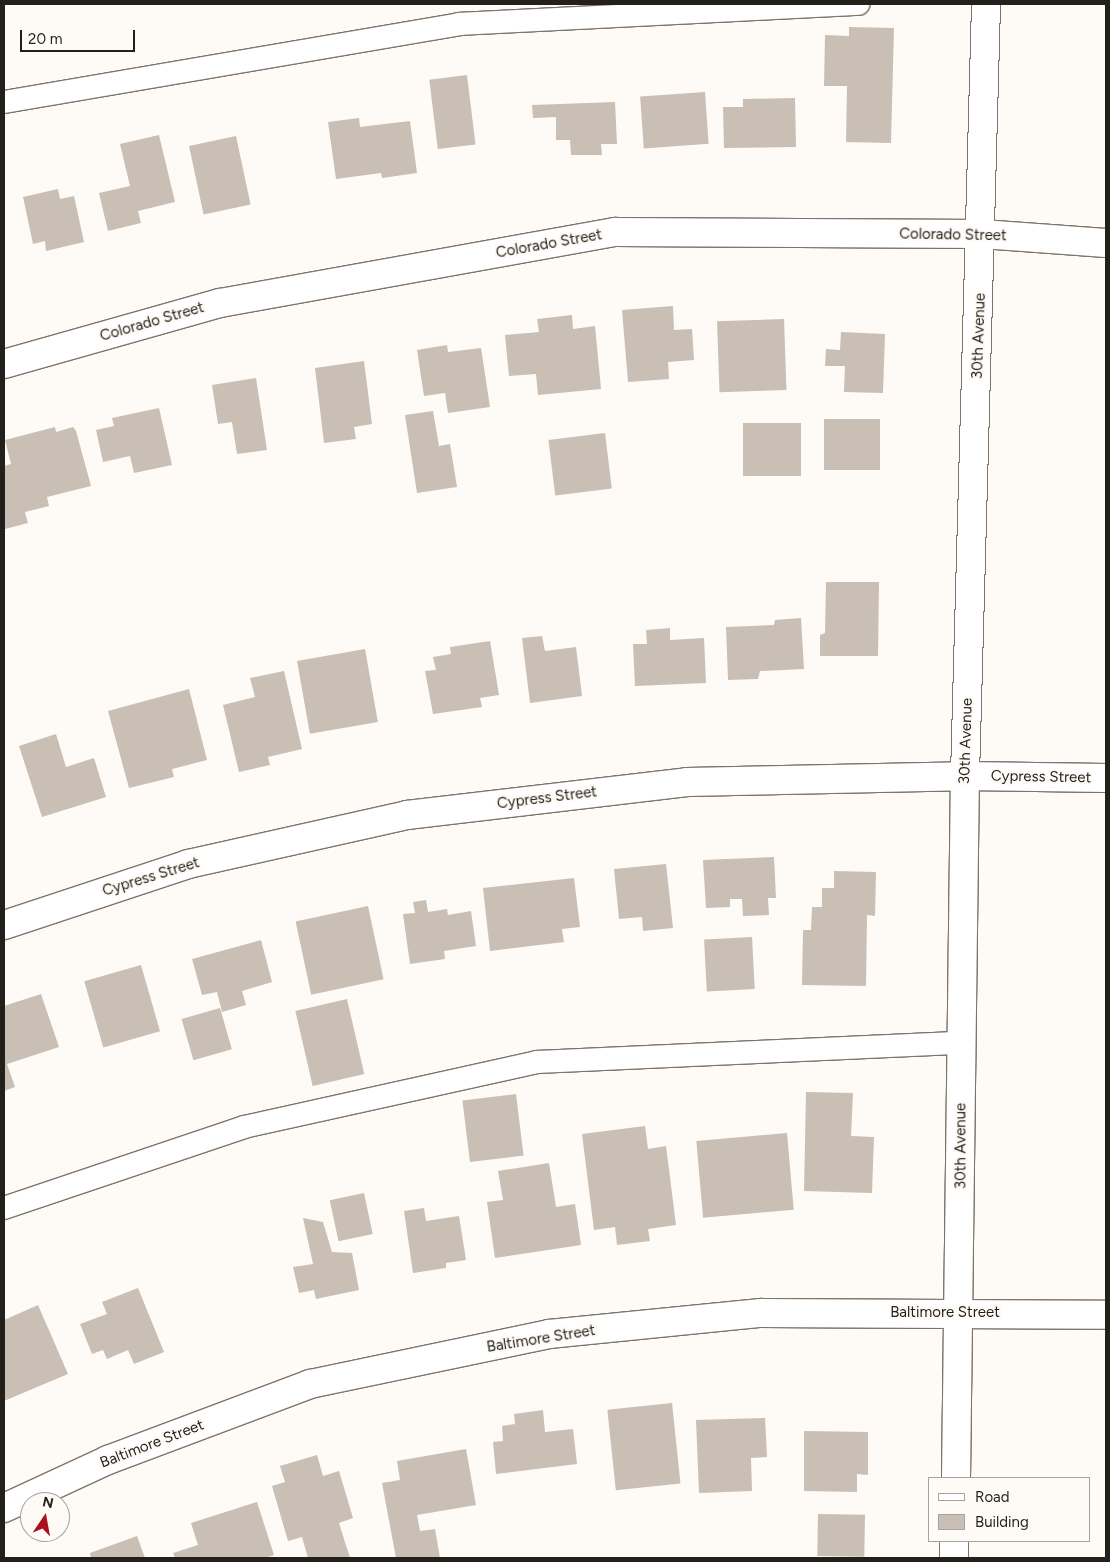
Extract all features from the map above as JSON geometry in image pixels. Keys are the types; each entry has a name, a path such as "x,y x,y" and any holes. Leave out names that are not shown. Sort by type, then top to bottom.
{"street":[{"name":"30th Avenue","path":"956,1477 960,1312 961,1043 965,776 982,234 986,4"},
{"name":"Colorado Street","path":"4,364 220,303 615,232 982,234 1106,243"},
{"name":"Cypress Street","path":"4,925 188,864 407,815 687,782 965,776 1106,778"},
{"name":"Baltimore Street","path":"4,1508 108,1460 310,1384 549,1334 762,1313 960,1312 1106,1315"},
{"path":"954,1542 954,1558"}],"lane":[{"path":"4,102 459,24 858,4"},
{"path":"4,1208 244,1127 537,1062 961,1043"}],"building":[{"path":"849,27 894,28 891,143 846,142 847,86 824,86 825,35 849,36"},
{"path":"467,75 476,144 438,149 429,80"},
{"path":"705,92 709,144 644,148 640,97"},
{"path":"795,98 796,147 724,148 723,107 743,107 743,99"},
{"path":"615,102 617,144 601,144 602,155 571,155 570,140 556,140 556,117 533,118 532,105"},
{"path":"359,118 360,127 410,121 417,173 382,178 381,173 336,179 328,122"},
{"path":"159,135 175,202 138,211 141,223 108,231 99,193 130,186 120,144"},
{"path":"236,136 251,204 204,214 189,146"},
{"path":"58,189 60,199 74,196 84,242 46,251 45,241 33,244 23,197"},
{"path":"673,306 674,330 692,329 694,360 668,362 669,379 628,382 622,310"},
{"path":"572,315 573,329 595,326 601,389 538,395 536,374 509,376 505,335 539,332 537,319"},
{"path":"784,319 786,390 720,392 717,321"},
{"path":"841,332 885,334 883,393 844,392 845,366 825,366 826,349 840,350"},
{"path":"447,345 448,352 481,348 490,407 448,413 445,393 424,396 417,350"},
{"path":"364,361 372,424 354,427 356,439 324,443 315,368"},
{"path":"256,378 267,450 237,454 232,422 218,424 212,385"},
{"path":"159,408 172,465 134,473 130,456 103,462 96,430 114,426 112,418"},
{"path":"433,411 439,446 450,444 457,487 417,493 405,415"},
{"path":"824,419 880,419 880,470 824,470"},
{"path":"743,423 801,423 801,476 743,476"},
{"path":"55,427 56,432 73,427 76,431 91,486 47,497 49,506 25,512 28,523 5,529 4,466 11,464 5,440"},
{"path":"605,433 612,489 555,496 548,440"},
{"path":"826,582 879,582 878,656 820,656 820,635 825,633"},
{"path":"801,618 804,669 760,671 758,679 728,680 726,627 774,625 775,620"},
{"path":"670,628 670,640 704,638 706,683 635,686 633,644 647,644 646,630"},
{"path":"542,636 545,651 576,647 582,696 530,703 522,638"},
{"path":"490,641 499,695 480,698 482,707 433,714 425,671 436,670 433,657 451,654 450,647"},
{"path":"365,649 378,722 310,734 297,661"},
{"path":"284,671 302,749 268,757 270,765 239,772 223,705 255,697 250,678"},
{"path":"189,689 207,760 172,769 174,777 129,788 108,711"},
{"path":"56,734 66,767 94,758 106,797 42,817 19,746"},
{"path":"774,857 776,898 768,898 769,915 743,916 742,899 730,899 730,907 706,908 703,860"},
{"path":"666,864 673,928 643,931 642,917 619,919 614,869"},
{"path":"834,871 876,872 875,916 867,915 866,986 802,985 803,930 811,930 812,907 822,907 822,888 834,888"},
{"path":"574,878 580,927 562,929 564,942 490,951 483,888"},
{"path":"426,900 428,912 447,909 448,915 471,911 476,946 444,951 445,959 410,964 403,914 415,913 413,902"},
{"path":"368,906 384,979 311,995 296,921"},
{"path":"752,937 755,989 707,991 704,940"},
{"path":"261,940 272,982 242,991 246,1005 222,1012 217,992 202,995 192,959"},
{"path":"141,965 160,1031 103,1048 84,981"},
{"path":"41,994 59,1047 7,1064 15,1087 4,1091 4,1006"},
{"path":"347,999 364,1074 313,1086 295,1011"},
{"path":"220,1008 232,1049 193,1060 182,1019"},
{"path":"806,1092 853,1093 851,1136 874,1137 872,1193 804,1191"},
{"path":"516,1094 524,1156 470,1162 462,1101"},
{"path":"645,1126 648,1149 666,1146 676,1225 648,1229 650,1241 617,1245 615,1227 594,1230 582,1134"},
{"path":"787,1133 794,1210 703,1218 696,1141"},
{"path":"549,1163 556,1207 575,1204 581,1245 495,1258 487,1202 503,1200 498,1171"},
{"path":"364,1193 373,1234 338,1241 330,1200"},
{"path":"424,1208 426,1221 459,1216 466,1260 446,1263 446,1268 413,1273 404,1211"},
{"path":"303,1218 323,1222 332,1252 352,1253 359,1290 316,1299 314,1290 299,1293 293,1267 313,1264"},
{"path":"138,1288 164,1352 134,1364 128,1350 107,1359 103,1350 92,1354 80,1324 107,1314 102,1302"},
{"path":"38,1305 68,1374 4,1401 4,1320"},
{"path":"672,1403 680,1484 616,1490 607,1410"},
{"path":"543,1410 545,1432 573,1429 577,1464 496,1474 493,1442 503,1441 502,1426 515,1424 514,1414"},
{"path":"765,1418 767,1457 751,1458 752,1491 699,1493 696,1420"},
{"path":"804,1431 868,1432 868,1475 857,1474 857,1492 804,1491"},
{"path":"466,1449 476,1505 417,1515 420,1531 435,1529 440,1558 396,1558 382,1483 400,1480 397,1461"},
{"path":"317,1455 323,1476 339,1471 353,1518 339,1523 350,1558 308,1558 302,1537 288,1541 272,1486 285,1482 280,1466"},
{"path":"257,1502 274,1555 265,1558 175,1558 173,1553 198,1545 191,1523"},
{"path":"818,1514 865,1515 864,1557 817,1556"},
{"path":"137,1536 145,1558 91,1558 90,1553"}]}
